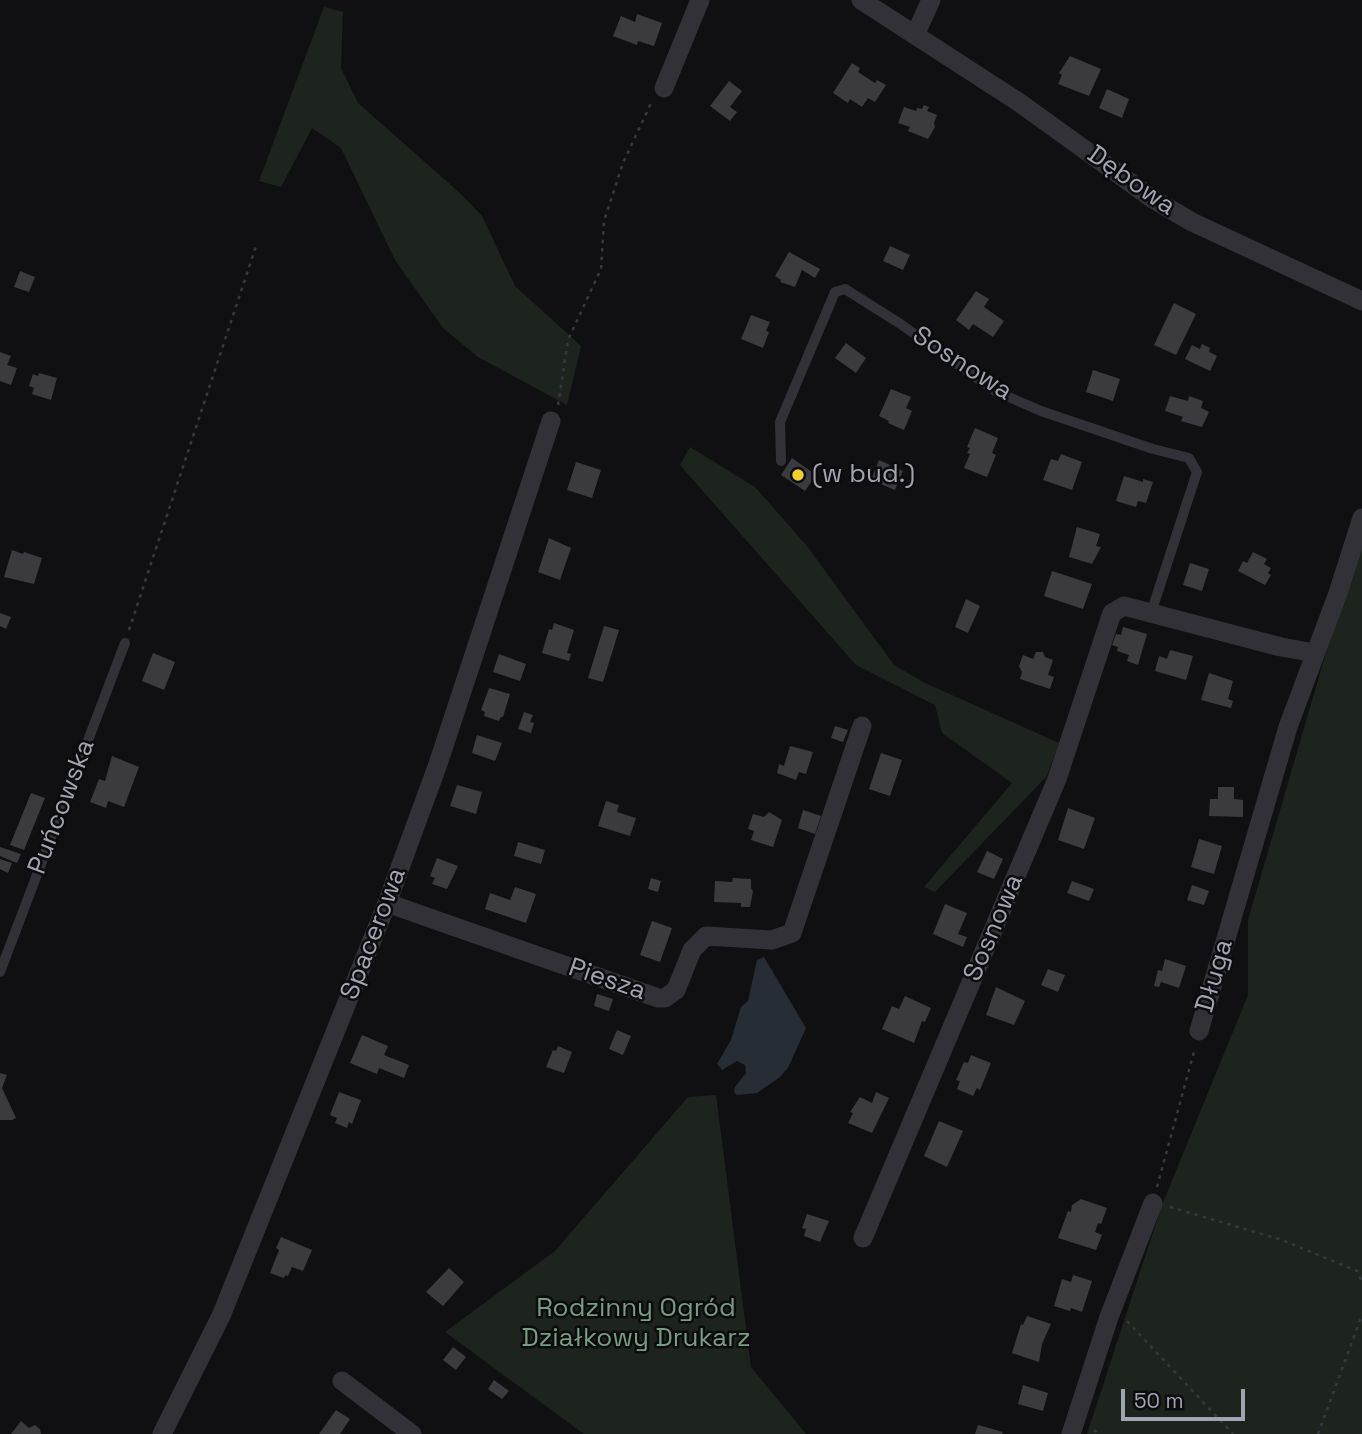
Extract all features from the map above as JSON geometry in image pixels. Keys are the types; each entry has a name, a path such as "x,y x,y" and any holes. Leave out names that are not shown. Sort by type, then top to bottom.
{"street":[{"path":"664,88 700,0"},
{"name":"Dębowa","path":"861,0 1020,103 1153,199 1192,222 1362,301"},
{"path":"915,35 931,0"},
{"name":"Spacerowa","path":"162,1434 221,1316 387,903 439,764 551,421"},
{"name":"Długa","path":"1199,1031 1288,727 1338,593 1362,518"},
{"name":"Sosnowa","path":"863,1238 1058,779 1112,612 1124,606 1281,647 1315,653"},
{"name":"Piesza","path":"387,903 658,998 665,998 676,990 696,944 706,936 772,940 792,933 862,726"},
{"path":"1071,1434 1109,1317 1153,1203"},
{"path":"342,1381 412,1434"}],"lane":[{"name":"Sosnowa","path":"781,461 780,422 835,292 845,289 900,323 995,391 1041,411 1153,449 1189,458 1197,472 1150,614"},
{"name":"Puńcowska","path":"0,972 125,643"}],"path":[{"path":"551,421 557,410 568,340 601,269 604,221 617,180 649,104 664,88"},
{"path":"125,643 257,243"},
{"name":"Długa","path":"1153,1203 1199,1031"},
{"path":"1153,1203 1282,1240 1357,1271 1362,1282"},
{"path":"1318,1434 1362,1315"},
{"path":"1109,1317 1126,1320 1233,1434"},
{"path":"1094,1430 1098,1434"}],"green space":[{"path":"324,7 343,12 341,68 358,103 461,194 482,216 515,286 581,346 567,405 478,357 443,328 395,260 341,148 312,128 281,187 259,181"},
{"path":"690,447 755,487 807,546 894,665 925,683 1059,743 1047,776 935,892 924,887 1012,783 942,733 935,705 856,665 680,465"},
{"path":"1362,541 1362,1434 1087,1434 1162,1205 1248,995 1248,920 1323,663"},
{"name":"Rodzinny Ogród Działkowy Drukarz","path":"716,1095 751,1367 806,1434 584,1434 445,1332 555,1251 688,1097"}],"shaded area":[{"path":"764,957 806,1028 788,1068 780,1077 757,1093 737,1095 734,1092 735,1087 746,1073 745,1065 737,1061 722,1070 717,1064 731,1040 741,1007 748,1001 757,960"}],"building":[{"path":"637,14 662,23 654,46 638,41 637,45 613,36 621,16 635,22"},
{"path":"1070,56 1101,69 1089,96 1058,84 1062,75 1059,73"},
{"path":"852,63 860,68 858,72 875,83 877,80 886,85 875,102 868,98 862,107 850,99 848,103 833,93"},
{"path":"729,81 742,91 730,107 737,112 730,121 710,106"},
{"path":"1107,89 1129,99 1122,118 1099,108"},
{"path":"924,105 929,107 927,111 937,115 935,127 928,139 908,131 910,127 898,123 904,107 916,111"},
{"path":"890,246 910,255 903,270 883,261"},
{"path":"789,252 820,269 815,278 802,270 795,287 780,282 775,276"},
{"path":"20,271 35,277 29,292 14,287"},
{"path":"976,291 989,299 984,307 1004,321 993,337 973,324 969,330 956,320"},
{"path":"1174,303 1196,314 1176,355 1154,345"},
{"path":"751,315 770,322 763,348 741,339"},
{"path":"846,343 866,358 856,373 835,358"},
{"path":"1202,344 1217,356 1210,371 1185,359 1192,345 1200,349"},
{"path":"0,352 11,356 7,365 17,368 11,385 0,381"},
{"path":"1093,370 1120,379 1113,401 1086,392"},
{"path":"39,373 57,378 51,400 32,394 34,388 29,386 33,374 38,376"},
{"path":"891,389 911,397 906,408 912,411 904,430 879,416"},
{"path":"1170,396 1188,401 1189,396 1203,401 1201,408 1209,412 1202,427 1181,421 1183,417 1165,411"},
{"path":"975,428 998,438 992,453 996,455 987,477 964,468 970,454 967,453 970,448 967,447"},
{"path":"1061,454 1082,462 1072,490 1043,480 1051,459 1058,461"},
{"name":"(w bud.)","path":"792,458 816,475 805,491 781,475"},
{"path":"879,460 890,465 892,469 894,467 903,471 895,490 871,480"},
{"path":"576,462 601,470 592,498 567,490"},
{"path":"1124,476 1153,482 1146,503 1138,501 1136,507 1116,501"},
{"path":"1077,527 1100,534 1096,546 1101,547 1092,564 1069,557"},
{"path":"549,538 571,548 560,580 538,572"},
{"path":"12,550 42,558 34,584 4,577"},
{"path":"1253,552 1267,559 1264,564 1271,568 1268,573 1271,575 1265,585 1238,571 1243,561 1247,563"},
{"path":"1190,563 1209,569 1202,591 1183,585"},
{"path":"1052,571 1092,584 1083,609 1044,596"},
{"path":"966,599 980,606 968,633 955,627"},
{"path":"0,613 11,617 6,629 0,626"},
{"path":"554,623 574,630 567,653 571,654 569,661 542,653 549,629 552,630"},
{"path":"604,626 619,630 603,682 588,678"},
{"path":"1123,627 1147,634 1138,665 1127,661 1129,655 1117,651 1118,647 1112,645 1116,634 1121,635"},
{"path":"1170,650 1193,656 1186,680 1155,671 1159,656 1167,659"},
{"path":"1036,652 1043,652 1045,657 1053,660 1048,675 1054,677 1050,689 1020,679 1022,672 1019,666 1023,655 1033,659"},
{"path":"153,653 175,662 164,690 142,681"},
{"path":"499,654 526,664 520,681 493,672"},
{"path":"1209,673 1233,681 1228,699 1233,701 1231,708 1201,700"},
{"path":"489,688 510,694 503,717 499,721 484,716 485,712 481,710"},
{"path":"524,712 533,715 530,722 534,723 531,733 518,729"},
{"path":"835,726 848,730 843,742 831,738"},
{"path":"477,735 502,743 495,761 472,753"},
{"path":"790,746 813,752 806,774 799,772 796,780 777,773 779,764 784,766"},
{"path":"881,753 902,760 890,796 869,789"},
{"path":"112,756 139,767 124,807 108,801 106,808 90,802 99,779 105,781"},
{"path":"457,785 482,792 476,814 450,806"},
{"path":"1218,787 1234,787 1234,799 1243,800 1243,817 1209,816 1210,799 1218,799"},
{"path":"31,793 45,798 24,850 10,845"},
{"path":"606,801 619,805 617,812 636,818 630,836 598,826"},
{"path":"1068,808 1095,818 1084,849 1058,840"},
{"path":"803,810 821,816 815,834 798,828"},
{"path":"769,812 782,820 773,847 751,840 754,831 748,829 753,814 764,817"},
{"path":"1199,839 1222,846 1214,874 1191,867"},
{"path":"518,842 545,850 541,864 514,856"},
{"path":"0,847 21,854 17,863 0,856"},
{"path":"987,851 1003,859 994,879 977,872"},
{"path":"437,858 458,866 447,889 432,884 435,878 430,876"},
{"path":"0,859 12,863 8,873 0,869"},
{"path":"651,878 661,881 658,892 648,889"},
{"path":"733,878 751,879 753,891 750,907 741,907 741,903 714,902 715,881 732,882"},
{"path":"1072,881 1094,889 1089,901 1067,893"},
{"path":"1192,885 1209,891 1204,905 1187,900"},
{"path":"515,887 536,894 526,923 485,909 490,893 510,900"},
{"path":"945,904 967,913 958,934 967,937 963,947 933,934"},
{"path":"652,921 672,928 660,962 640,955"},
{"path":"1165,959 1186,966 1179,988 1161,982 1159,987 1154,986 1158,970 1162,971"},
{"path":"1048,969 1065,975 1058,992 1041,985"},
{"path":"996,987 1025,1001 1014,1025 986,1015"},
{"path":"597,994 613,999 609,1011 594,1006"},
{"path":"905,996 931,1008 925,1022 922,1021 914,1043 882,1029 892,1006 899,1009"},
{"path":"617,1030 631,1036 623,1055 609,1049"},
{"path":"362,1035 388,1046 384,1055 409,1065 404,1078 379,1068 377,1074 350,1063"},
{"path":"558,1046 572,1052 564,1073 546,1067 553,1050 556,1051"},
{"path":"971,1055 991,1063 980,1090 977,1088 973,1096 957,1089 960,1081 956,1080 964,1062 968,1063"},
{"path":"0,1073 7,1075 2,1088 16,1118 12,1120 0,1120"},
{"path":"339,1092 361,1100 352,1124 349,1122 347,1128 335,1123 337,1118 330,1115"},
{"path":"876,1092 889,1098 872,1133 848,1123 853,1113 850,1112 860,1097 872,1103"},
{"path":"939,1121 963,1131 947,1167 924,1156"},
{"path":"1081,1199 1107,1208 1095,1232 1102,1235 1096,1250 1058,1238 1068,1211 1071,1212 1072,1205"},
{"path":"807,1214 829,1221 820,1242 804,1236 806,1229 802,1228"},
{"path":"281,1237 312,1250 303,1271 292,1267 284,1278 270,1273"},
{"path":"449,1268 464,1282 443,1306 426,1292"},
{"path":"1073,1275 1092,1281 1082,1312 1054,1306 1062,1279 1071,1282"},
{"path":"1027,1316 1051,1324 1042,1344 1039,1362 1012,1353 1021,1324 1023,1325"},
{"path":"453,1347 466,1357 456,1370 443,1360"},
{"path":"494,1380 509,1391 502,1399 488,1389"},
{"path":"1023,1385 1048,1393 1043,1411 1018,1404"},
{"path":"336,1410 350,1419 340,1434 319,1434"},
{"path":"21,1421 29,1428 35,1425 41,1434 11,1434"},
{"path":"978,1425 1003,1432 975,1434"}],"place":[{"name":"(w bud.)","path":"798,475"}]}
